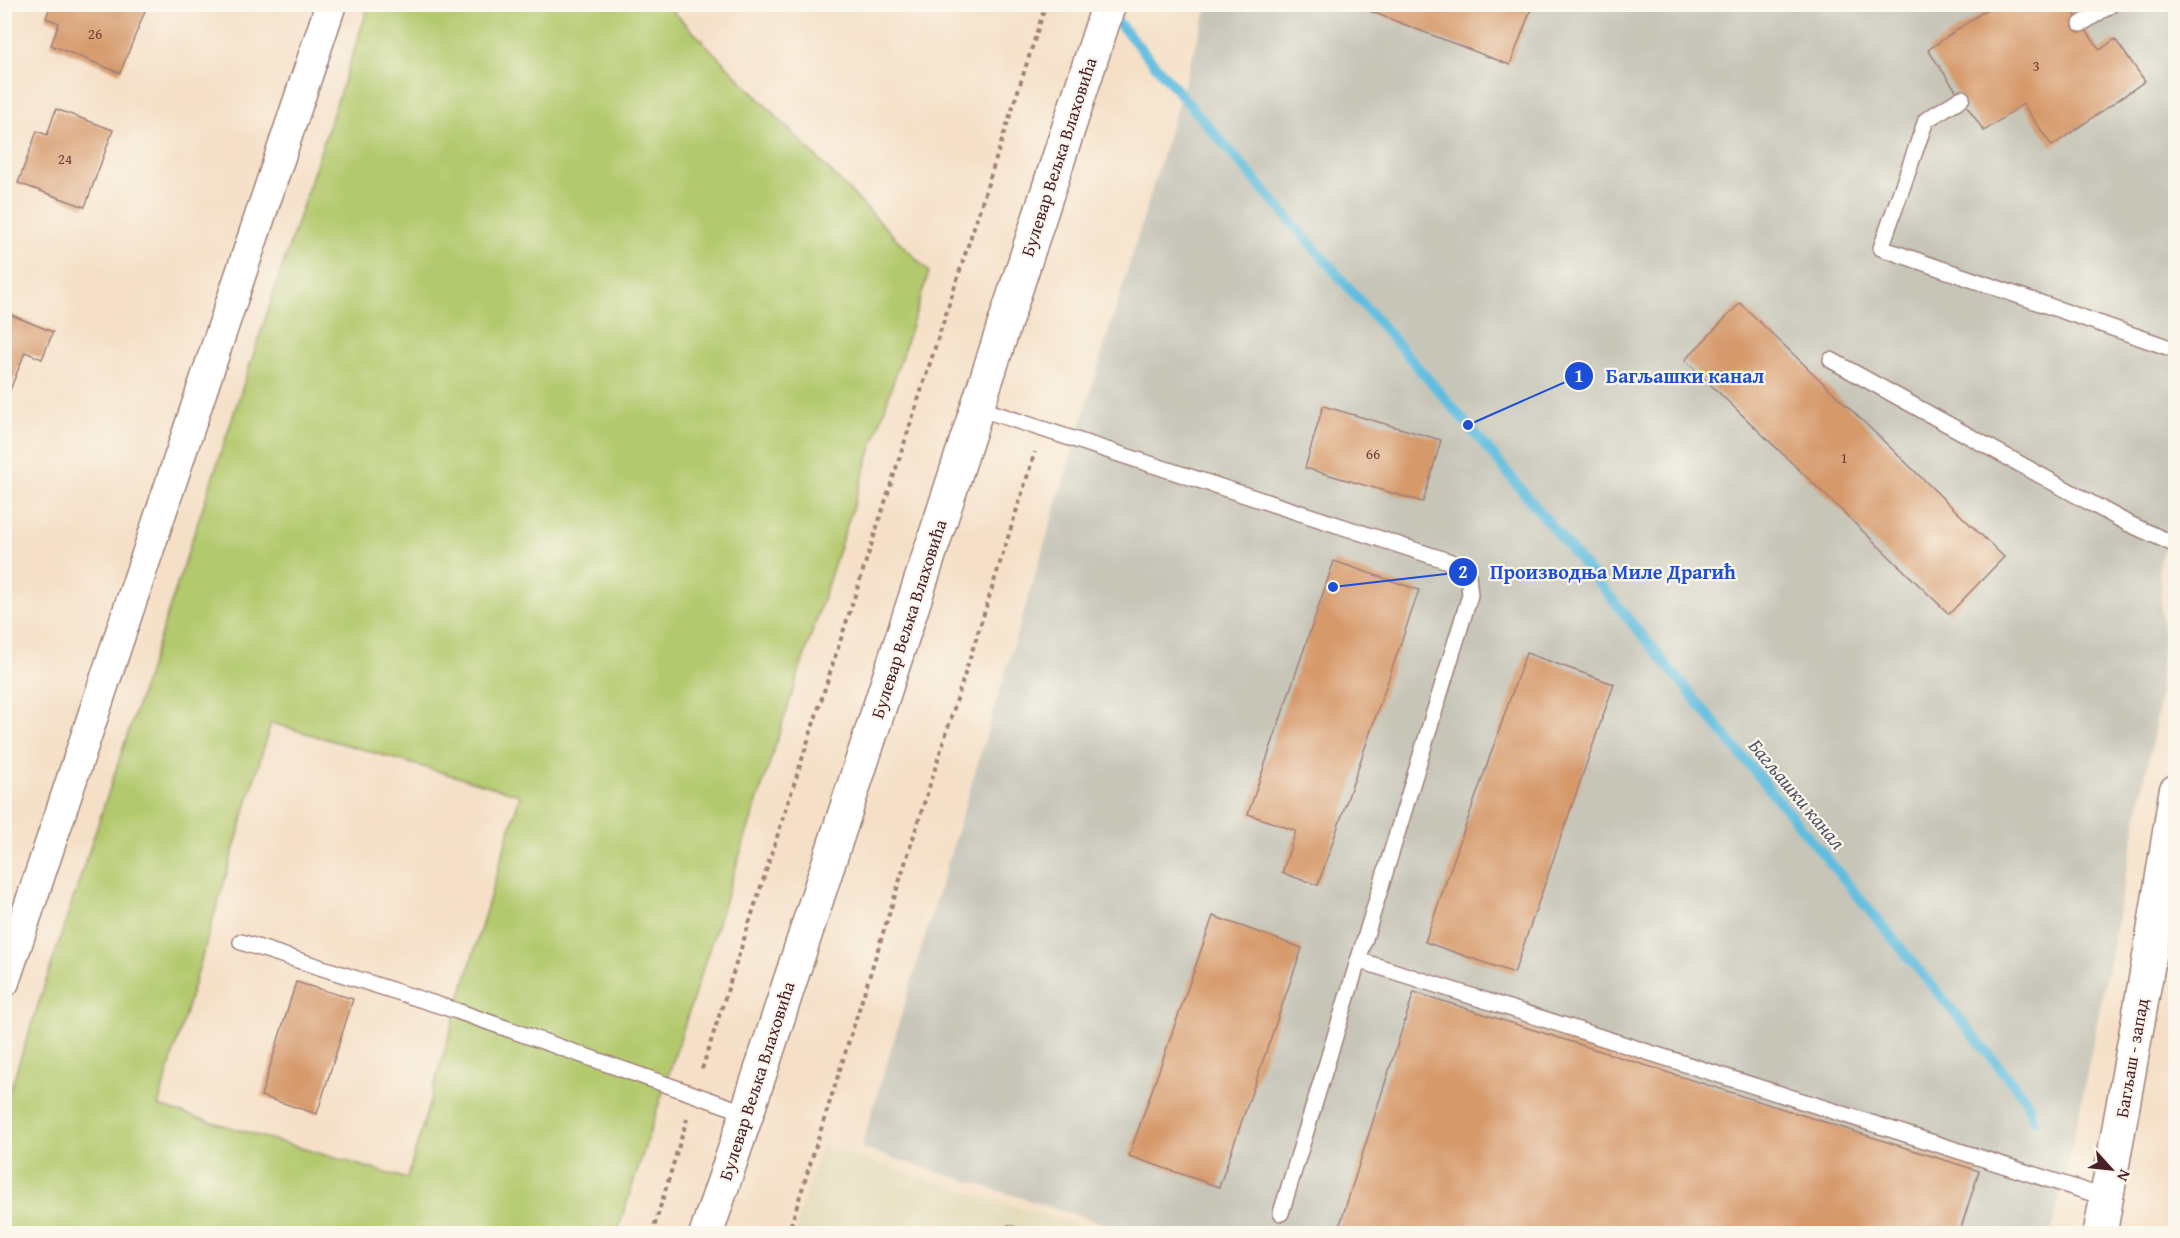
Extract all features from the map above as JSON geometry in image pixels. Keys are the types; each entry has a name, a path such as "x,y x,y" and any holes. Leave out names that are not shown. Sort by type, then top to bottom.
{"main road":[{"name":"Булевар Вељка Влаховића","path":"706,1233 1109,4"},
{"name":"Багљаш - запад","path":"2100,1233 2151,954 2175,791"},
{"name":"Багљаш - запад","path":"2151,954 2175,876"}],"street":[{"path":"4,982 331,4"}],"lane":[{"path":"2081,24 2112,4"},
{"path":"1962,98 1926,120 1881,248 2175,350"},
{"path":"1831,360 2127,523 2175,545"},
{"path":"978,408 1451,562 1468,575 1470,595 1281,1212"},
{"path":"241,942 457,1011 747,1113"},
{"path":"1358,960 2107,1198"}],"path":[{"path":"652,1233 694,1095 1046,4"},
{"path":"788,1233 1043,429"}],"shaded area":[{"path":"1208,5 2175,5 2176,524 2159,561 2163,639 2158,712 2080,1109 2051,1233 1135,1233 861,1148"},
{"path":"821,1146 1100,1233 794,1234"}],"green space":[{"path":"369,5 667,5 929,272 617,1233 5,1234 5,1105","holes":["271,723 520,795 407,1179 158,1106"]}],"building":[{"path":"51,4 128,4 145,11 120,73 51,45 59,23 46,18"},
{"path":"1351,4 1533,4 1510,65"},
{"path":"1993,5 2068,5 2100,50 2115,39 2145,81 2052,146 2023,104 1984,131 1928,50"},
{"path":"56,109 113,130 85,207 18,183 37,131 47,135"},
{"path":"1740,303 2004,557 1949,614 1685,360"},
{"path":"4,312 53,332 42,359 25,352 5,403"},
{"path":"1323,406 1441,440 1423,502 1305,468"},
{"path":"1334,561 1419,590 1318,885 1282,873 1296,831 1248,814"},
{"path":"1526,653 1614,684 1514,973 1425,942"},
{"path":"1213,916 1302,948 1219,1187 1129,1156"},
{"path":"296,982 353,999 317,1114 261,1096"},
{"path":"1414,992 1979,1171 1959,1234 1337,1234"},
{"path":"1008,1225 1035,1233 1035,1234 1006,1234"}],"waterway":[{"name":"Багљашки канал","path":"1110,13 1468,425 2025,1098 2034,1120"}],"place":[{"name":"Багљашки канал","path":"1468,425"},
{"name":"Производња Миле Драгић","path":"1333,587"}]}
